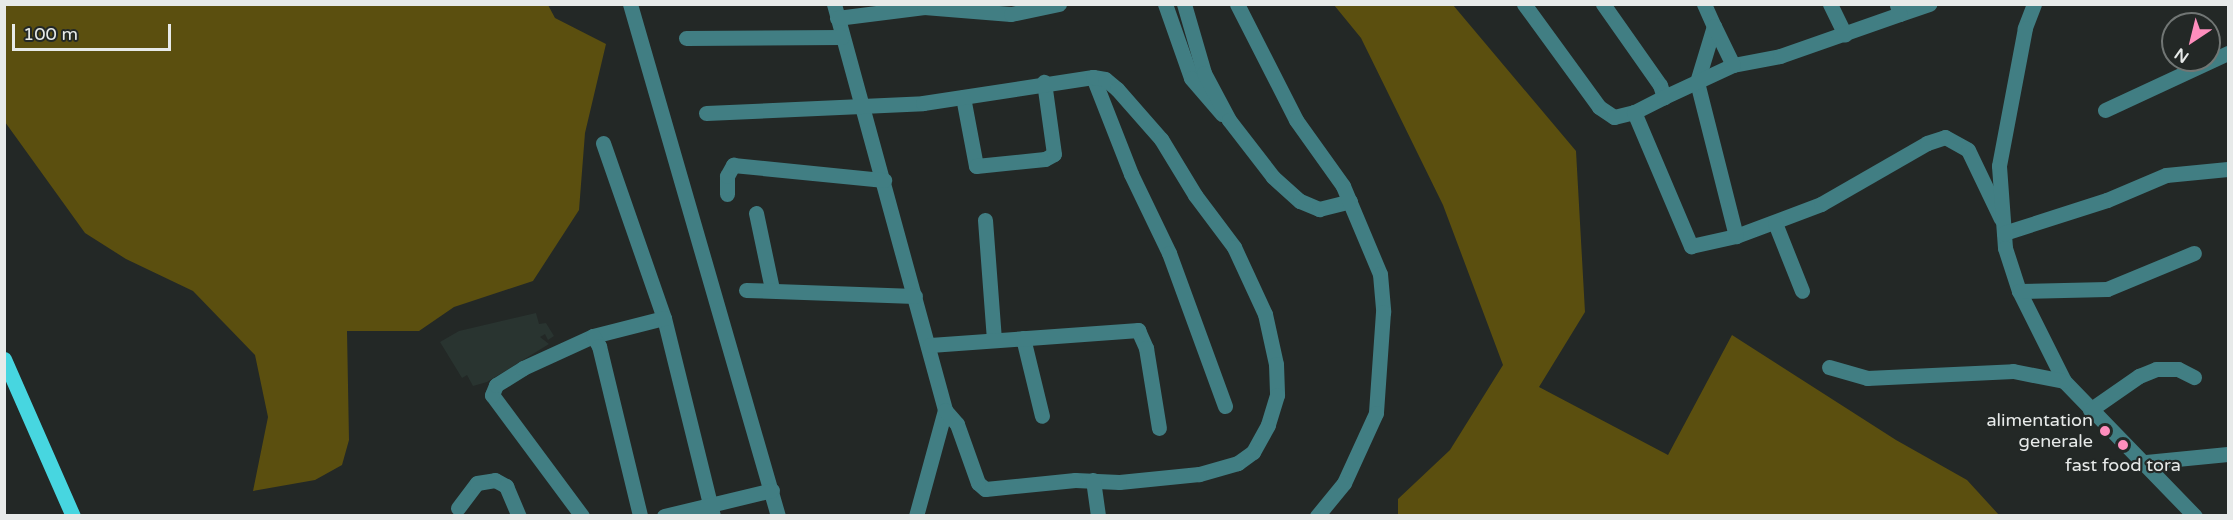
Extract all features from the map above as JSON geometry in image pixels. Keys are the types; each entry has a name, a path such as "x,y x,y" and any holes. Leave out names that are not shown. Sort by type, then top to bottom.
{"main road":[{"path":"4,359 73,516"}],"street":[{"path":"630,4 778,516"},
{"path":"706,113 861,109 963,97 1044,82 1092,77 1106,79 1117,88 1161,139 1195,195 1234,247 1259,295 1277,379 1277,395 1268,425 1246,459 1199,474 985,489 978,483 957,424 945,410 930,345 884,180 861,109 835,11 924,7 1011,15 1059,4"},
{"path":"1165,4 1191,78 1207,101 1229,120"},
{"path":"1184,4 1204,73 1229,120 1274,177 1300,201 1319,210 1350,201"},
{"path":"1237,4 1296,120 1350,201 1380,274 1383,312 1380,393 1364,445 1338,492 1317,516"},
{"path":"1524,4 1599,107 1614,117 1634,112 1733,65 1780,56 1845,35 1899,9 1929,4"},
{"path":"1603,4 1660,85 1664,98"},
{"path":"1704,4 1733,65"},
{"path":"1830,4 1845,35"},
{"path":"2003,226 2000,152 2025,28 2034,4"},
{"path":"1714,26 1697,82 1737,236"},
{"path":"686,38 842,37"},
{"path":"2105,110 2229,53"},
{"path":"1092,77 1131,174 1169,253 1225,406"},
{"path":"963,97 976,166 1045,159 1054,154 1044,82"},
{"path":"1634,112 1688,242 1697,246 1775,223 1852,189 1927,143 1945,137 1968,150 2003,226 2019,291 2064,381 2090,410 2146,462 2195,516"},
{"path":"603,143 664,318 711,510"},
{"path":"727,194 727,176 733,165 884,180"},
{"path":"2003,226 2107,200 2166,175 2229,169"},
{"path":"756,213 772,289"},
{"path":"985,220 994,340"},
{"path":"1775,223 1802,291"},
{"path":"2019,291 2107,289 2194,253"},
{"path":"746,290 772,289 915,296"},
{"path":"582,516 492,395 496,385 523,368 593,336 664,318"},
{"path":"930,345 1137,330 1146,348 1159,428"},
{"path":"593,336 599,346 640,516"},
{"path":"1023,338 1042,416"},
{"path":"1829,367 1867,378 2013,371 2064,381"},
{"path":"2090,410 2139,376 2156,369 2178,369 2194,377"},
{"path":"916,516 945,410"},
{"path":"2146,462 2229,454"},
{"path":"458,508 477,483 495,480 506,486 519,516"},
{"path":"1093,480 1098,516"},
{"path":"664,516 711,510 772,490"}],"shaded area":[{"path":"4,5 548,5 555,18 606,44 585,133 579,210 533,281 454,307 419,331 347,331 349,440 342,465 315,480 253,491 268,417 255,355 193,291 126,259 85,233 5,122"},
{"path":"1334,5 1453,5 1576,151 1585,312 1539,387 1668,455 1732,335 1896,440 1967,480 1999,515 1398,515 1398,499 1450,450 1503,365 1443,205 1361,38"},
{"path":"536,313 539,324 546,323 554,336 548,340 545,334 540,337 549,344 487,382 473,386 467,375 462,378 440,342 459,331"}],"place":[{"name":"alimentation generale","path":"2105,431"},
{"name":"fast food tora","path":"2123,445"}]}
